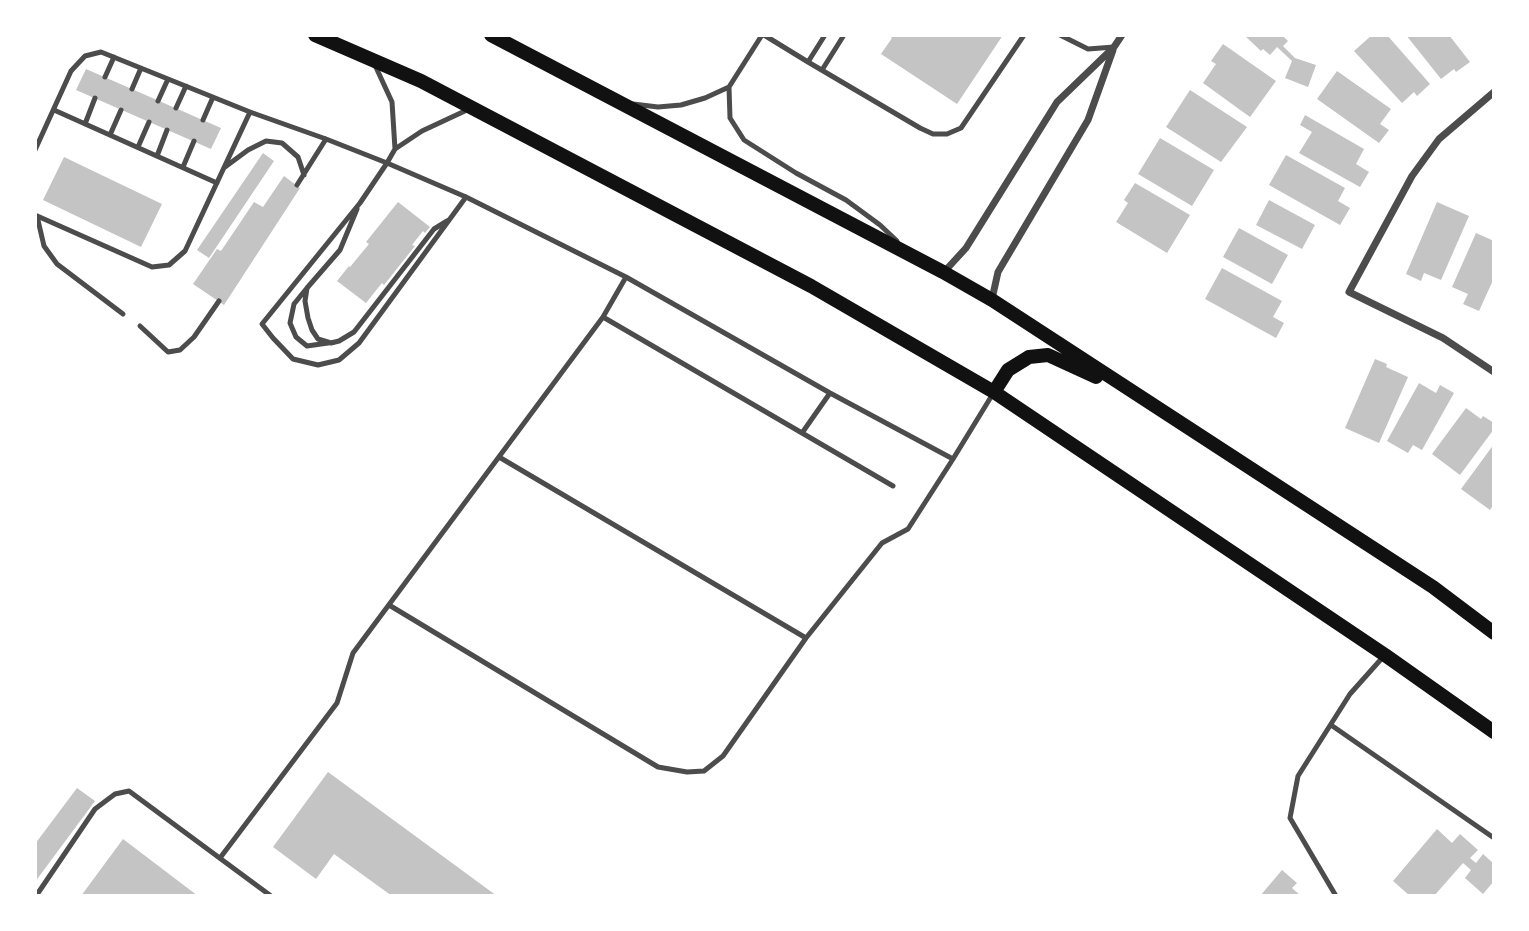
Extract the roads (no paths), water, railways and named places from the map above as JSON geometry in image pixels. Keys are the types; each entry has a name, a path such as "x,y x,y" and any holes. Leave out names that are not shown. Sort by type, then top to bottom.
{"main road":[{"path":"315,35 421,81 811,286 994,392 1385,654 1494,732"},
{"path":"491,35 992,300 1433,587 1494,633"},
{"path":"994,392 1008,370 1029,357 1048,355 1141,398"}],"street":[{"path":"943,272 966,248 1057,102 1114,47 1122,35"},
{"path":"992,300 998,272 1088,120 1114,47"},
{"path":"1494,92 1439,139 1412,176 1349,292 1443,338 1494,372"}],"lane":[{"path":"619,102 658,107 681,105 729,87 763,35 920,128 933,134 947,134 961,128 1024,35"},
{"path":"808,62 825,35"},
{"path":"821,70 844,35"},
{"path":"1060,35 1088,49 1114,47"},
{"path":"35,150 71,71 85,56 101,52 387,163 466,197 626,277 830,393 953,459"},
{"path":"105,77 114,57"},
{"path":"373,61 392,102 395,149"},
{"path":"132,89 141,68"},
{"path":"158,101 168,79"},
{"path":"176,108 186,86"},
{"path":"729,87 730,118 744,141 846,200 880,225 911,255"},
{"path":"203,120 214,97"},
{"path":"85,124 95,98"},
{"path":"466,197 359,343 339,360 318,365 293,359 262,324 360,203 395,149 422,131 471,108"},
{"path":"54,110 217,183"},
{"path":"110,135 121,110"},
{"path":"36,215 152,267 169,265 185,251 250,112"},
{"path":"138,147 149,122"},
{"path":"157,156 167,130"},
{"path":"297,185 326,139"},
{"path":"183,167 194,141"},
{"path":"223,168 248,149 267,141 282,143 298,157 304,175"},
{"path":"360,203 340,250 294,304 290,323 296,337 307,346 339,341 354,332 435,229 452,218"},
{"path":"36,215 44,246 57,264 123,314"},
{"path":"220,858 337,703 353,653 603,317 626,277"},
{"path":"307,288 307,318 312,330 318,339 331,343"},
{"path":"140,326 168,352 180,350 194,337 219,301"},
{"path":"603,317 893,486"},
{"path":"389,605 658,767 675,771 704,771 723,756 806,638 882,543 908,529 994,392"},
{"path":"802,433 830,393"},
{"path":"499,457 806,638"},
{"path":"1336,896 1290,818 1298,776 1350,694 1385,654"},
{"path":"1331,725 1494,838"},
{"path":"36,896 95,809 115,794 129,791 271,896"}]}
